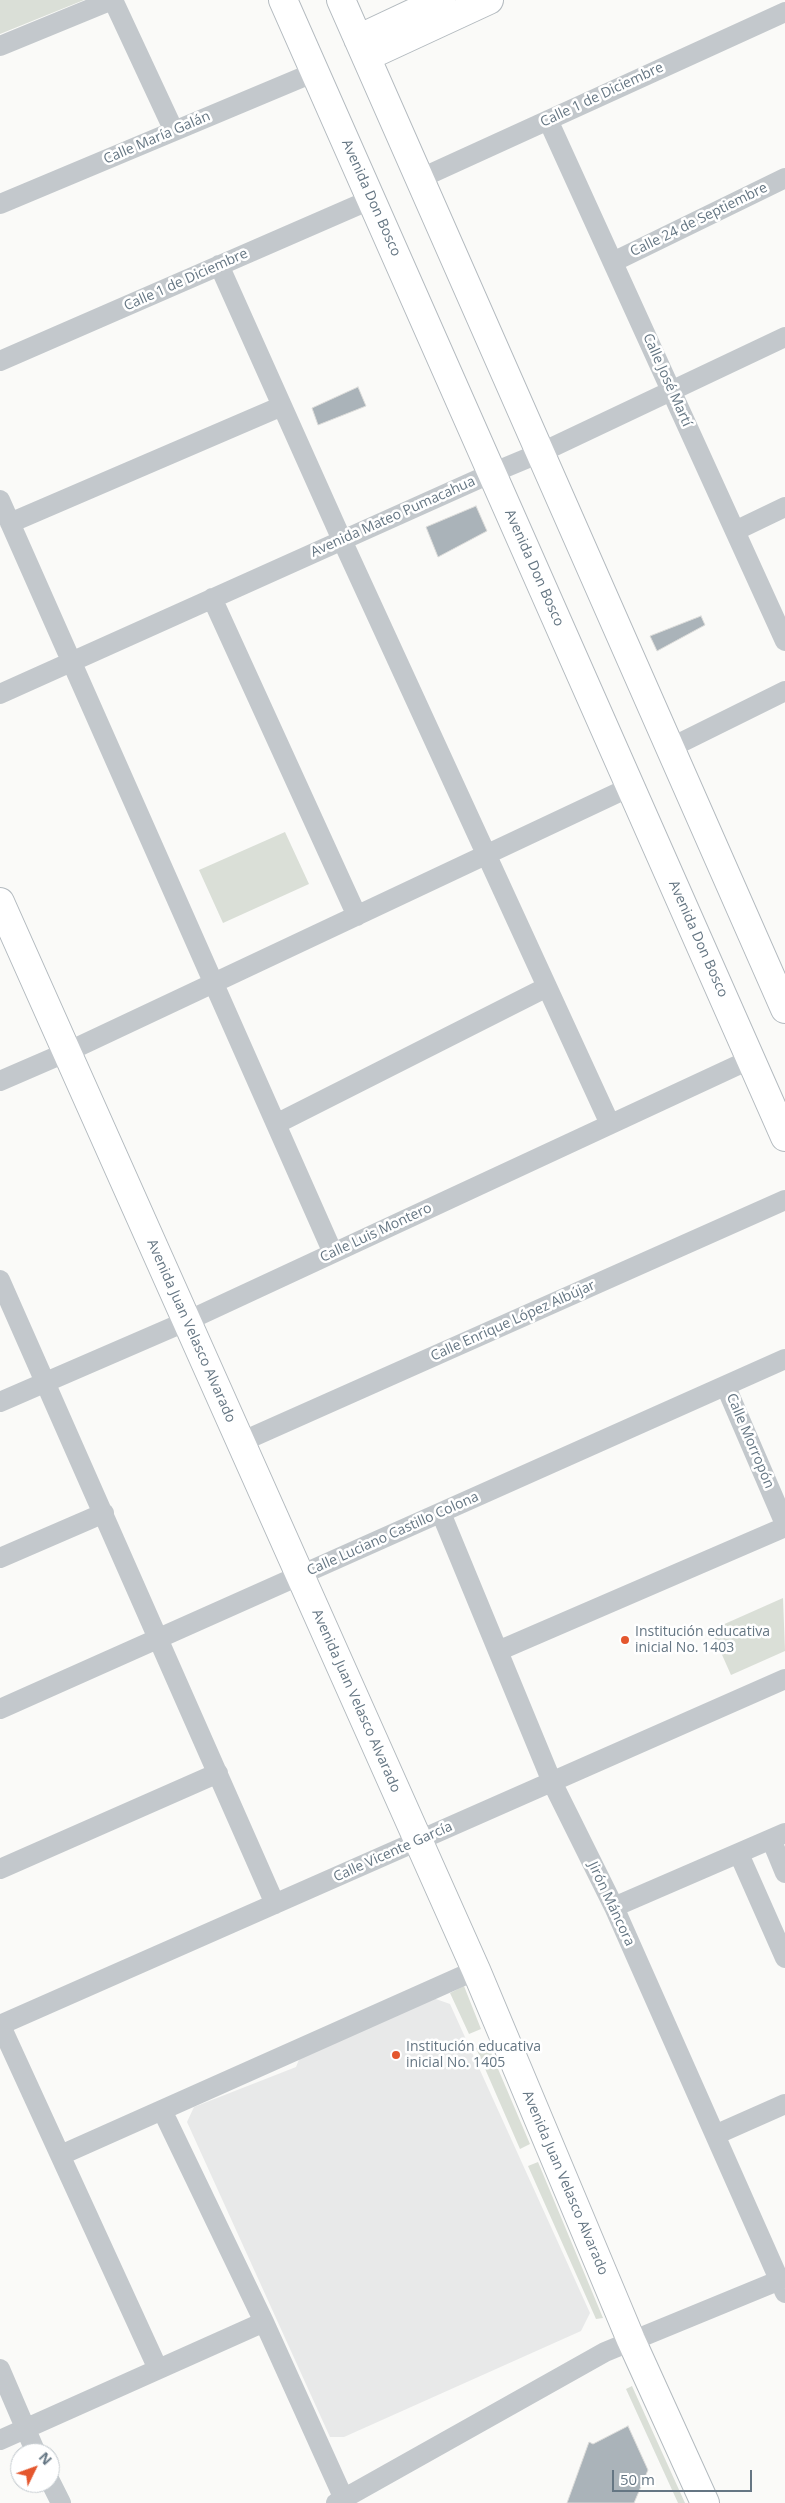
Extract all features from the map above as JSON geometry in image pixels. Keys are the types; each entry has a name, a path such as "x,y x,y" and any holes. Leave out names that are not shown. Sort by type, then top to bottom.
{"street":[{"path":"0,46 112,0 174,131"},
{"name":"Avenida Don Bosco","path":"283,0 785,1137"},
{"path":"341,0 785,1009"},
{"path":"362,48 442,0"},
{"path":"362,48 489,0"},
{"name":"Calle 1 de Diciembre","path":"420,179 785,12"},
{"name":"Calle María Galán","path":"0,204 315,72"},
{"name":"Calle José Martí","path":"548,120 785,641"},
{"name":"Calle 24 de Septiembre","path":"613,262 785,178"},
{"name":"Calle 1 de Diciembre","path":"0,361 372,199"},
{"path":"219,265 342,540 610,1124"},
{"name":"Avenida Mateo Pumacahua","path":"0,694 540,453 785,337"},
{"path":"10,523 282,406"},
{"path":"0,500 333,1252"},
{"path":"735,531 785,507"},
{"path":"212,598 357,916"},
{"path":"670,748 785,691"},
{"path":"0,1081 67,1052 630,786"},
{"name":"Avenida Juan Velasco Alvarado","path":"0,902 476,1970 631,2340 706,2503"},
{"path":"276,1124 547,987"},
{"name":"Calle Luis Montero","path":"0,1402 187,1321 751,1059"},
{"name":"Calle Enrique López Albújar","path":"241,1442 785,1200"},
{"path":"0,1280 275,1904"},
{"name":"Calle Luciano Castillo Colona","path":"0,1709 726,1387 785,1359"},
{"name":"Calle Morropón","path":"726,1387 785,1525"},
{"path":"0,1558 104,1513"},
{"name":"Jirón Máncora","path":"441,1513 552,1782 614,1907 783,2284"},
{"path":"498,1651 785,1525"},
{"name":"Calle Vicente García","path":"0,2025 785,1679"},
{"path":"0,1869 218,1773"},
{"path":"614,1907 778,1836 785,1873"},
{"path":"739,1854 785,1958"},
{"path":"61,2155 476,1970"},
{"path":"0,2025 158,2369"},
{"path":"715,2135 785,2104"},
{"path":"162,2110 264,2322 340,2501 605,2352 631,2340 783,2284"},
{"path":"0,2440 264,2322"},
{"path":"0,2369 31,2443"}],"shaded area":[{"path":"0,0 84,0 0,34"},
{"path":"285,832 309,884 223,923 199,870"},
{"path":"783,1598 785,1651 731,1675 711,1630"},
{"path":"464,1986 481,2029 469,2034 450,1993"},
{"path":"433,1998 450,2004 590,2313 581,2331 344,2437 330,2437 187,2122 194,2107 296,2067 300,2057"},
{"path":"487,2043 530,2144 520,2149 476,2048"},
{"path":"538,2162 603,2318 596,2319 528,2166"},
{"path":"632,2386 685,2503 678,2503 626,2389"}],"building":[{"path":"358,387 366,406 318,425 312,408"},
{"path":"476,506 487,531 438,557 426,527"},
{"path":"701,616 705,625 657,651 650,636"},
{"path":"628,2426 648,2470 634,2503 567,2503 589,2442 593,2444"}],"place":[{"name":"Institución educativa inicial No. 1403","path":"625,1640"},
{"name":"Institución educativa inicial No. 1405","path":"396,2055"}]}
